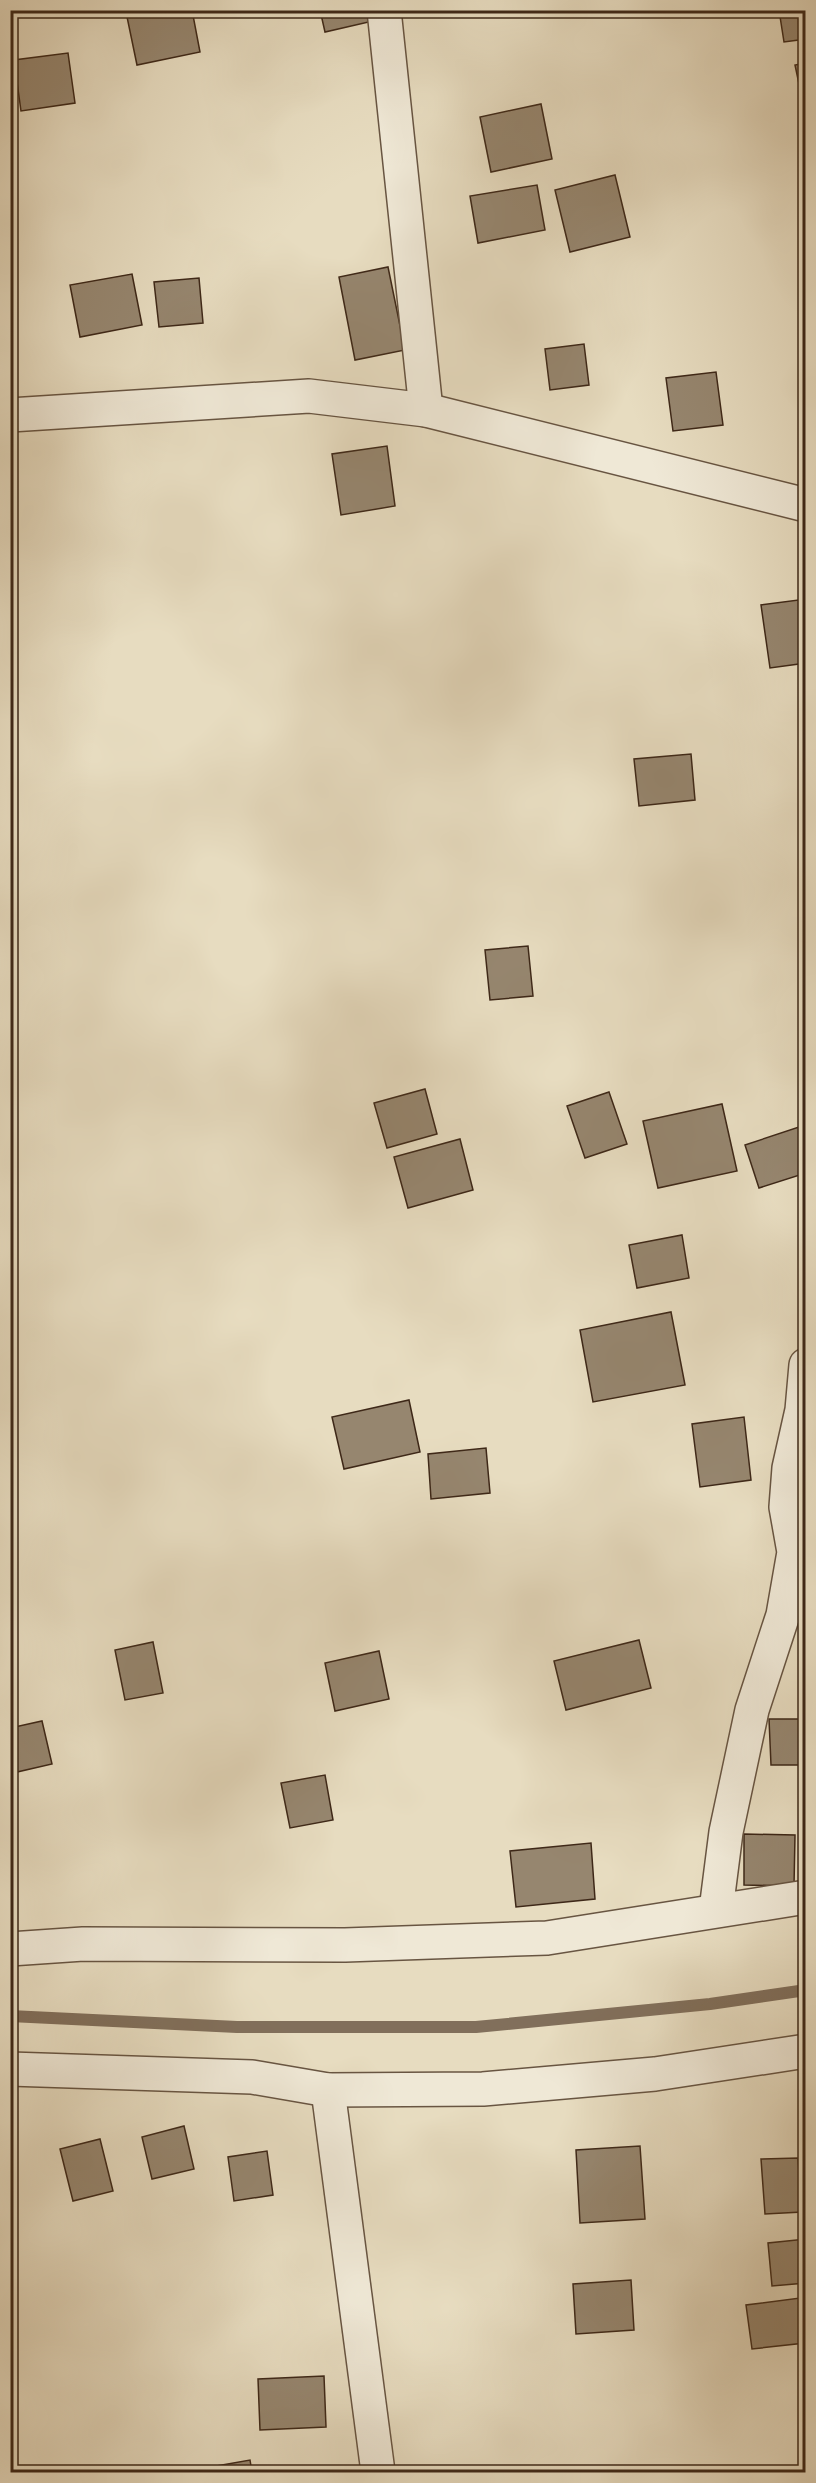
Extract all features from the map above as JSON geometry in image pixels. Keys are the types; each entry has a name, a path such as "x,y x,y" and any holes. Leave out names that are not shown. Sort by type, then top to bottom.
{"street":[{"path":"384,10 426,410"},
{"path":"10,415 309,396 426,410 806,505"},
{"path":"716,1910 726,1832 750,1721 783,1615 794,1552 786,1507 789,1468 802,1410 806,1365"},
{"path":"10,1949 83,1944 345,1945 547,1938 806,1897"},
{"path":"10,2068 252,2077 328,2090 495,2088 655,2074 806,2052"},
{"path":"328,2090 378,2472"}],"building":[{"path":"192,10 200,52 137,65 126,12"},
{"path":"221,10 261,10 222,16"},
{"path":"320,10 370,10 373,21 325,32"},
{"path":"779,10 806,10 806,39 784,42"},
{"path":"68,53 75,103 21,111 14,60"},
{"path":"806,63 806,117 795,65"},
{"path":"541,104 552,159 491,172 480,117"},
{"path":"615,175 630,237 570,252 555,190"},
{"path":"537,185 545,230 478,243 470,196"},
{"path":"388,267 405,350 355,360 339,277"},
{"path":"132,274 142,325 80,337 70,285"},
{"path":"199,278 203,323 159,327 154,282"},
{"path":"584,344 589,385 550,390 545,349"},
{"path":"716,372 723,425 673,431 666,378"},
{"path":"387,446 395,506 341,515 332,454"},
{"path":"806,599 806,663 770,668 761,605"},
{"path":"691,754 695,800 639,806 634,759"},
{"path":"528,946 533,996 490,1000 485,950"},
{"path":"425,1089 437,1134 387,1148 374,1103"},
{"path":"609,1092 627,1144 585,1158 567,1106"},
{"path":"722,1104 737,1171 658,1188 643,1121"},
{"path":"805,1125 806,1173 759,1188 745,1145"},
{"path":"460,1139 473,1190 408,1208 394,1157"},
{"path":"682,1235 689,1278 637,1288 629,1245"},
{"path":"671,1312 685,1385 593,1402 580,1330"},
{"path":"409,1400 420,1452 344,1469 332,1417"},
{"path":"744,1417 751,1480 700,1487 692,1424"},
{"path":"486,1448 490,1493 431,1499 428,1454"},
{"path":"639,1640 651,1688 566,1710 554,1661"},
{"path":"153,1642 163,1693 125,1700 115,1650"},
{"path":"379,1651 389,1699 335,1711 325,1663"},
{"path":"769,1719 806,1719 806,1765 771,1765"},
{"path":"42,1721 52,1764 17,1772 10,1743 10,1728"},
{"path":"325,1775 333,1820 290,1828 281,1783"},
{"path":"744,1834 795,1835 794,1886 744,1885"},
{"path":"591,1843 595,1899 516,1907 510,1851"},
{"path":"184,2126 194,2169 152,2179 142,2137"},
{"path":"100,2139 113,2191 73,2201 60,2149"},
{"path":"640,2146 645,2219 580,2223 576,2150"},
{"path":"267,2151 273,2195 234,2201 228,2157"},
{"path":"798,2158 802,2212 765,2214 761,2159"},
{"path":"806,2239 806,2283 772,2286 768,2243"},
{"path":"631,2280 634,2330 576,2334 573,2284"},
{"path":"800,2298 805,2343 752,2349 746,2305"},
{"path":"324,2376 326,2427 260,2430 258,2379"},
{"path":"250,2460 252,2472 194,2472 194,2470"}],"waterway":[{"path":"10,2016 237,2027 476,2027 710,2004 806,1990"}]}
